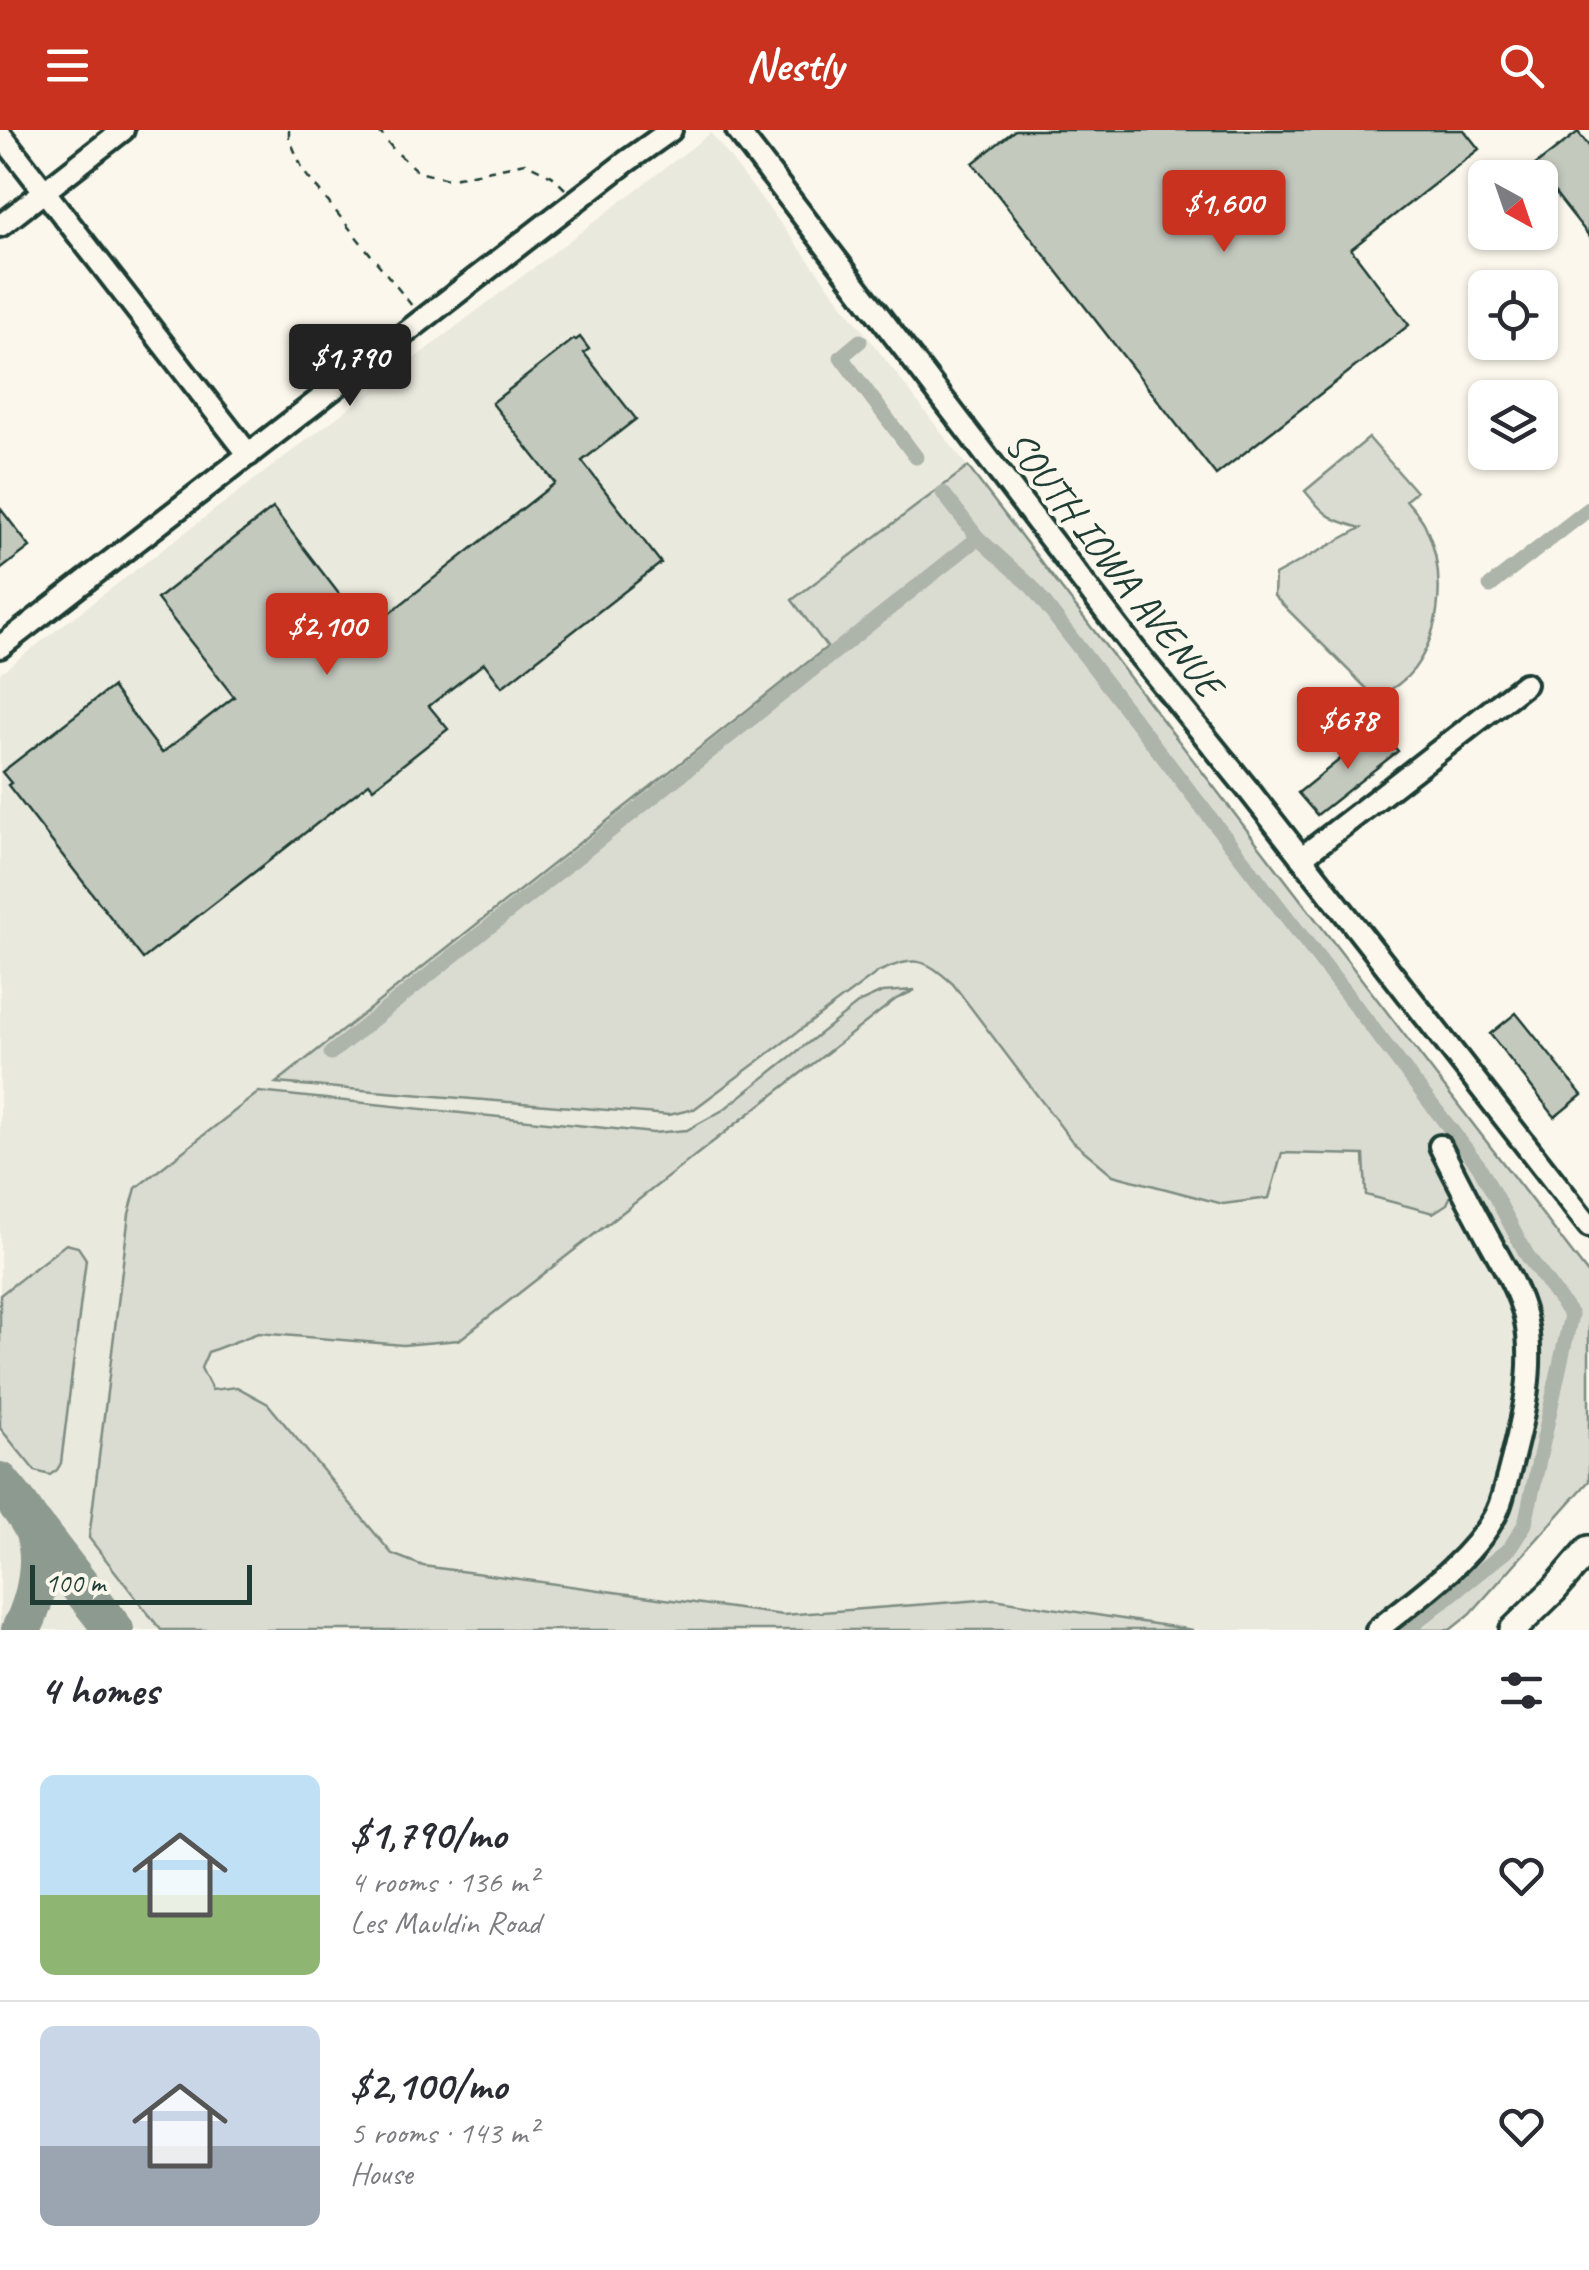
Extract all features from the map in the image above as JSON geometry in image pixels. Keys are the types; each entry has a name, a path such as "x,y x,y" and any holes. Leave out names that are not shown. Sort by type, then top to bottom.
{"main road":[{"path":"1513,1630 1589,1550"}],"street":[{"path":"0,226 123,130"},
{"path":"0,647 672,130"},
{"name":"SOUTH IOWA AVENUE","path":"737,130 1135,650 1586,1216"},
{"path":"0,134 249,455"},
{"path":"1302,858 1525,684"},
{"path":"1377,1630 1447,1571 1494,1518 1515,1450 1527,1384 1529,1340 1524,1314 1506,1270 1440,1146"}],"path":[{"path":"289,130 304,172 424,320"},
{"path":"378,130 418,172 448,179 525,162 552,176 576,201"}],"shaded area":[{"path":"711,133 1589,1275 1589,1479 1423,1630 0,1630 0,673"},
{"path":"1369,438 1416,492 1406,500 1419,515 1432,542 1438,580 1436,618 1424,653 1406,678 1376,698 1274,596 1275,575 1361,528 1329,516 1305,491"},
{"path":"968,467 1589,1275 1589,1481 1470,1614 1450,1630 1376,1630 1485,1543 1514,1500 1540,1362 1536,1333 1440,1137 1427,1143 1452,1193 1447,1204 1433,1213 1366,1195 1364,1155 1282,1153 1269,1198 1223,1204 1113,1175 1071,1140 953,984 934,968 918,962 901,963 878,972 694,1109 669,1115 276,1083 827,647 792,600"},
{"path":"915,990 896,999 459,1340 403,1345 258,1333 208,1352 201,1368 212,1390 237,1387 268,1404 392,1554 423,1566 783,1615 994,1599 1193,1630 161,1630 89,1538 129,1214 136,1188 259,1092 653,1133 687,1130 723,1110 860,1002 882,992"},
{"path":"66,1244 78,1247 86,1259 61,1463 50,1475 35,1471 0,1428 0,1295"}],"building":[{"path":"1015,130 1464,130 1479,149 1351,249 1409,325 1216,475 973,163"},
{"path":"1578,132 1589,146 1589,236 1558,197 1558,160 1542,160"},
{"path":"580,337 589,349 584,353 636,419 582,461 661,563 502,687 484,663 429,706 448,729 373,788 369,783 143,959 8,785 11,783 2,772 112,687 162,753 234,697 157,599 273,508 349,607 353,603 372,627 555,483 492,403"},
{"path":"0,508 30,547 0,570"},
{"path":"1379,728 1398,751 1317,815 1298,793"},
{"path":"1516,1013 1582,1095 1555,1117 1490,1034"}],"waterway":[{"path":"860,341 841,357 916,457"},
{"path":"943,493 978,538 1032,587 1479,1166 1527,1255 1571,1315 1525,1524 1510,1548 1407,1630"},
{"path":"1490,586 1589,509"},
{"path":"331,1053 978,538"}],"taxiway":[{"path":"0,1482 30,1522 39,1553 35,1593 21,1630"},
{"path":"33,1525 114,1630"}]}
